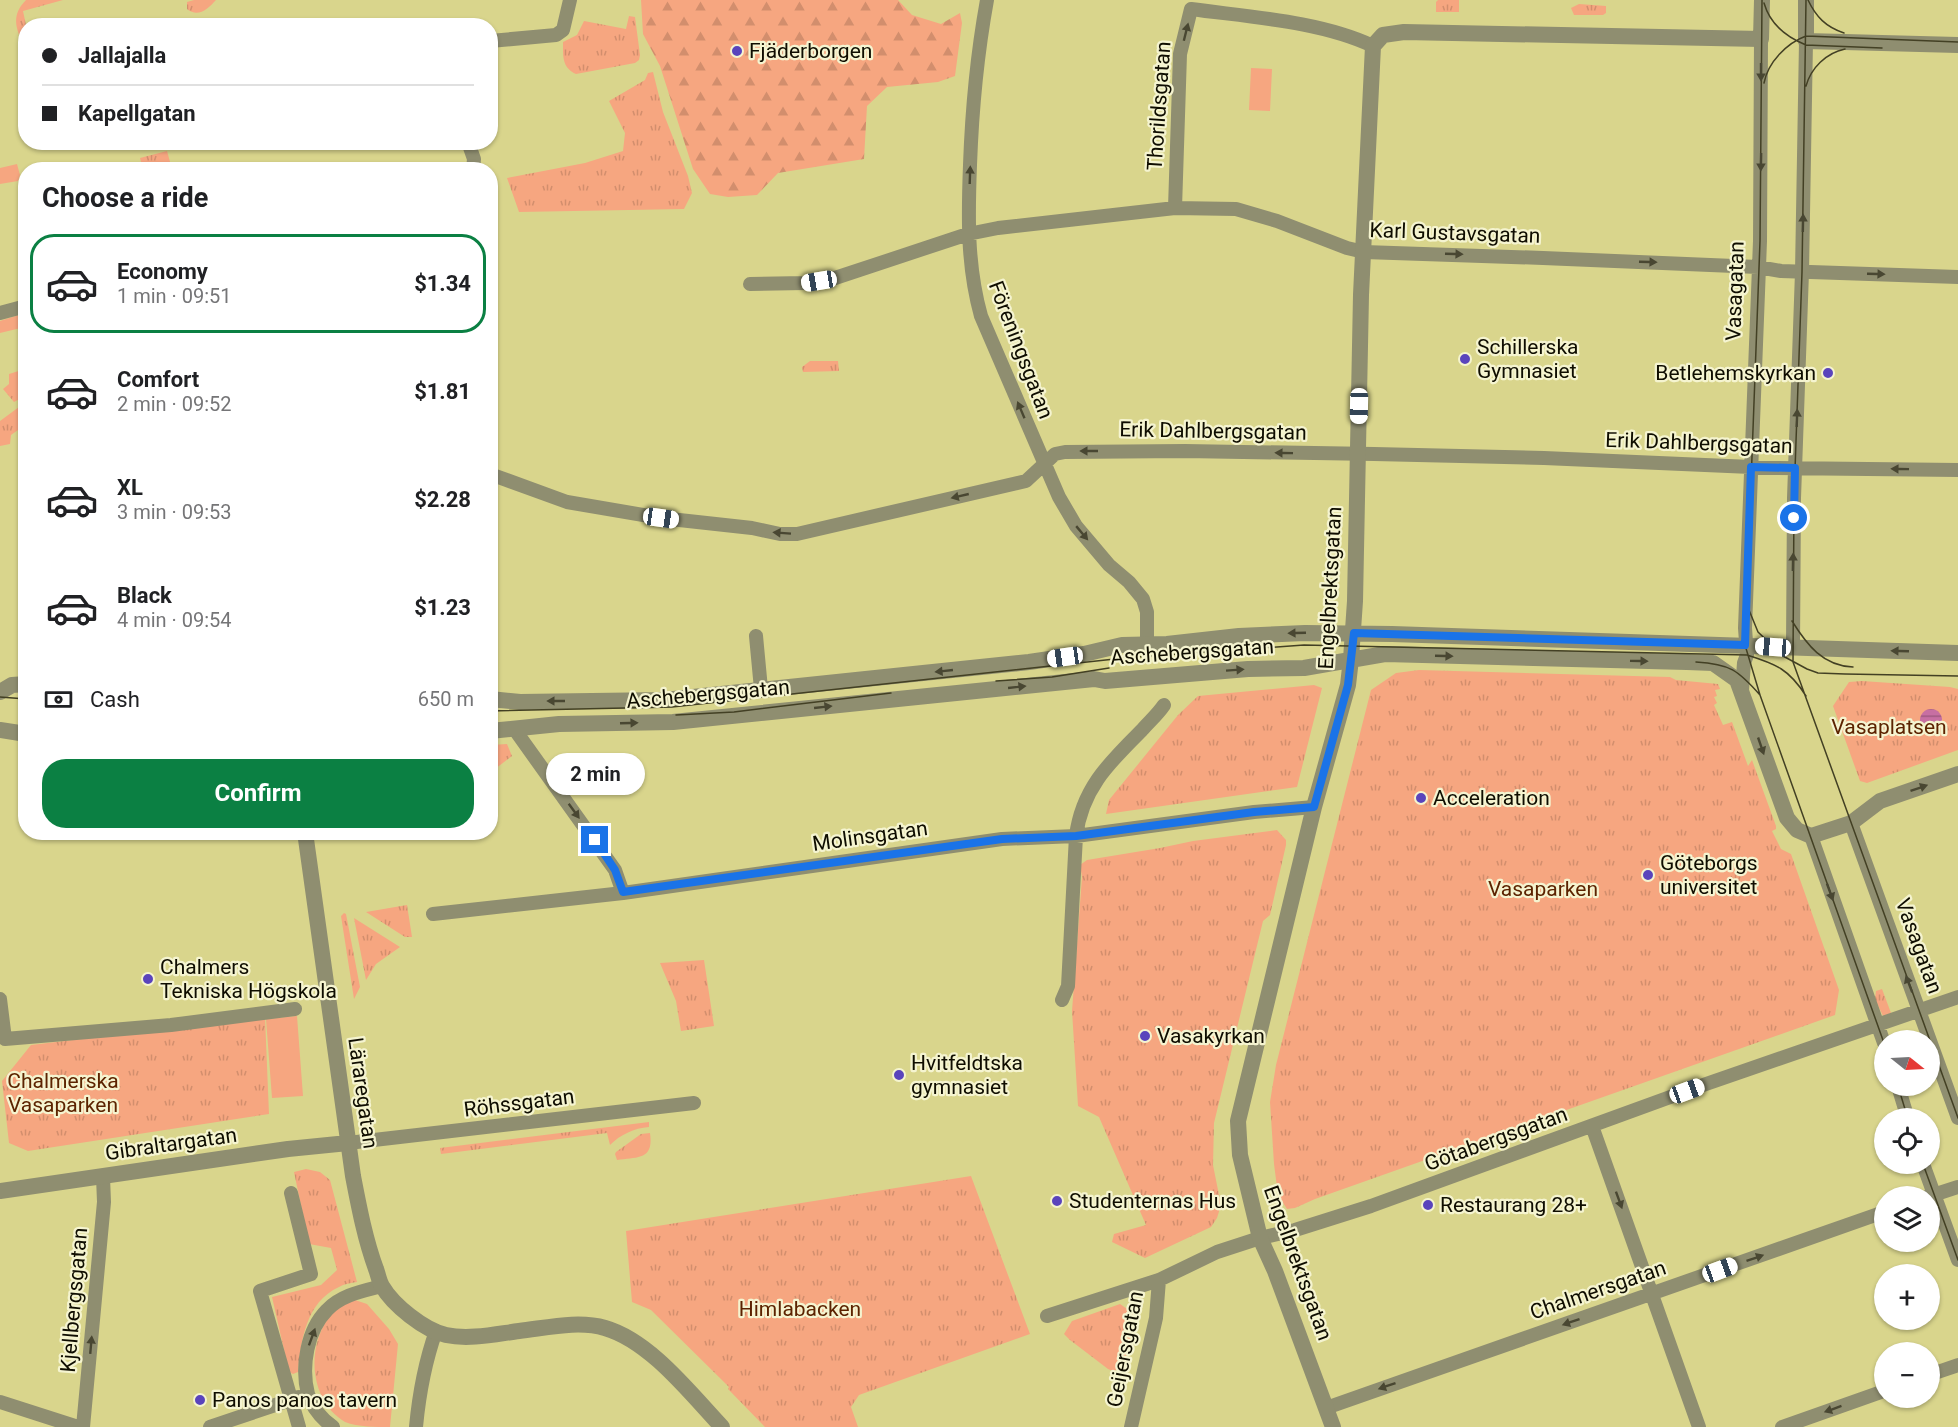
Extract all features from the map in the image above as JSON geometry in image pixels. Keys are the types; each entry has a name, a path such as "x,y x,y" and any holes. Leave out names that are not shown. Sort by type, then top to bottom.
{"street":[{"path":"498,40 556,35 563,30 570,0"},
{"name":"Föreningsgatan","path":"987,0 978,46 973,97 968,234 973,288 981,316 1059,497 1076,526 1143,600 1148,612 1148,644"},
{"name":"Vasagatan","path":"1746,650 1758,267 1762,0"},
{"path":"1792,647 1802,272 1806,0"},
{"name":"Thorildsgatan","path":"1175,208 1180,54 1191,9 1321,28 1355,37 1373,46"},
{"path":"1373,46 1383,35 1404,32 1761,39"},
{"path":"1806,41 1958,45"},
{"name":"Engelbrektsgatan","path":"1333,1427 1275,1271 1260,1238 1240,1155 1238,1121 1314,807 1348,685 1354,633 1361,295 1373,46"},
{"name":"Karl Gustavsgatan","path":"750,284 805,283 832,279 968,234 998,228 1175,208 1236,210 1277,221 1347,248 1364,252 1958,277"},
{"path":"0,313 18,308"},
{"name":"Erik Dahlbergsgatan","path":"498,477 567,502 661,518 752,528 780,534 813,531 1026,481 1055,454 1076,451 1544,458 1751,467 1958,470"},
{"name":"Aschebergsgatan","path":"498,700 520,702 664,700 1029,662 1084,654 1122,645 1167,644 1239,636 1305,633 1354,633 1746,650"},
{"path":"756,636 761,689"},
{"path":"1958,653 1792,647 1746,650 1742,690 1787,818 1797,830 1811,836 1851,823 1880,801 1958,774"},
{"name":"Aschebergsgatan","path":"498,731 559,724 673,722 1094,679 1105,681 1248,669 1304,668 1392,654 1713,663 1737,680 1742,690"},
{"path":"0,679 18,678"},
{"path":"0,692 12,685 18,685"},
{"path":"1062,1000 1068,986 1078,818 1094,783 1164,705"},
{"path":"0,730 18,733"},
{"path":"515,730 595,840 615,870 623,892"},
{"name":"Molinsgatan","path":"433,914 623,892 1002,839 1076,836 1254,812 1314,807"},
{"name":"Vasagatan","path":"1851,823 1958,1118"},
{"path":"1811,836 1879,1030"},
{"name":"Läraregatan","path":"306,840 348,1143 362,1221 382,1286 412,1317 436,1331"},
{"name":"Götabergsgatan","path":"1047,1316 1159,1280 1217,1252 1371,1206 1706,1084 1958,997"},
{"path":"0,999 5,1040 171,1025 295,1009"},
{"name":"Röhssgatan","path":"348,1143 694,1103"},
{"path":"1592,1126 1700,1427"},
{"name":"Gibraltargatan","path":"0,1191 288,1149 348,1143"},
{"name":"Kjellbergsgatan","path":"83,1427 104,1202 103,1177"},
{"path":"1940,1193 1958,1187"},
{"path":"291,1193 311,1274 260,1291 298,1427"},
{"name":"Chalmersgatan","path":"1326,1408 1874,1216"},
{"path":"1940,1219 1958,1260"},
{"name":"Geijersgatan","path":"1131,1427 1156,1318 1159,1280"},
{"path":"333,1427 323,1419 308,1394 306,1368 311,1335 321,1316 337,1301 382,1286"},
{"path":"416,1427 426,1365 436,1331 447,1335 472,1336 561,1326 604,1328 620,1334 647,1351 722,1427"},
{"path":"1940,1371 1958,1365"},
{"path":"210,1427 308,1394"},
{"path":"1782,1427 1874,1395"},
{"path":"0,1402 78,1427"}],"green space":[{"path":"26,0 63,0 23,11 24,18 18,18 18,31 16,17"},
{"path":"216,0 206,9 195,13 187,9 187,2"},
{"path":"641,0 898,0 912,15 941,24 960,13 962,23 955,76 938,82 887,87 867,106 864,159 778,173 757,195 728,197 710,194 693,169 660,66 643,34"},
{"path":"1438,0 1459,0 1459,12 1436,12"},
{"path":"1579,4 1606,6 1606,13 1603,15 1574,15 1571,8"},
{"path":"629,16 635,17 639,60 635,63 576,74 568,68 563,57 563,42 577,35 584,21 626,29"},
{"path":"1251,68 1272,69 1270,111 1249,110"},
{"path":"653,72 663,112 688,176 692,193 684,209 519,212 507,178 585,163 623,151 625,133 609,101 645,80 648,73"},
{"path":"167,151 170,162 141,162 140,158"},
{"path":"17,164 18,181 0,184 0,168"},
{"path":"18,315 18,329 0,333 0,321"},
{"path":"810,361 838,361 839,371 803,372 802,367"},
{"path":"18,371 18,400 14,402 3,389 9,384 9,374"},
{"path":"18,408 18,430 11,435 10,444 0,446 0,421"},
{"name":"Vasaparken","path":"1419,670 1670,677 1676,680 1718,684 1720,689 1715,690 1717,696 1714,697 1717,703 1714,705 1723,725 1732,722 1748,766 1752,760 1776,826 1776,829 1772,831 1781,849 1791,854 1839,990 1835,1015 1287,1209 1278,1195 1274,1164 1270,1102 1276,1065 1371,690 1396,673"},
{"name":"Vasaplatsen","path":"1862,681 1958,689 1958,750 1867,783 1860,781 1833,706 1849,682"},
{"path":"1314,685 1322,688 1297,787 1106,814 1109,800 1178,715 1198,696"},
{"path":"507,744 512,756 498,767 498,745"},
{"path":"1277,830 1286,840 1286,845 1270,915 1263,921 1214,1123 1213,1165 1221,1205 1217,1218 1211,1227 1145,1258 1112,1242 1114,1234 1146,1225 1099,1117 1078,1106 1072,1011 1082,877 1080,865 1087,860 1193,841"},
{"path":"407,905 412,937 405,937 366,912"},
{"path":"344,913 360,987 354,999 341,916"},
{"path":"354,918 400,947 376,964 366,980"},
{"path":"704,960 714,1026 681,1031 676,1001 660,963"},
{"path":"1882,989 1891,1013 1883,1016 1875,999 1876,991"},
{"path":"297,1016 303,1096 272,1098 266,1019"},
{"name":"Chalmerska Vasaparken","path":"265,1017 269,1114 28,1151 9,1143 2,1081 31,1045"},
{"path":"649,1122 649,1127 628,1133 610,1145 607,1133 441,1154 440,1148"},
{"path":"650,1133 651,1142 647,1153 643,1156 617,1160 616,1152 641,1134"},
{"path":"306,1169 320,1172 330,1180 357,1282 345,1284 328,1294 312,1312 301,1347 298,1372 293,1374 289,1372 272,1297 321,1285 337,1270 331,1248 309,1244 294,1172"},
{"name":"Himlabacken","path":"971,1176 1030,1334 859,1395 851,1407 858,1427 765,1427 728,1389 729,1387 651,1310 632,1302 626,1231"},
{"path":"355,1300 367,1304 389,1329 398,1344 390,1427 361,1426 345,1422 325,1402 315,1376 316,1347 320,1333 333,1310"},
{"path":"1120,1304 1136,1315 1123,1368 1113,1371 1064,1334 1072,1321"}],"shaded area":[{"path":"1931,709 1939,712 1942,720 1939,728 1931,731 1923,728 1920,720 1923,712"}],"tram line":[{"path":"1762,0 1760,241 1745,645 1760,695 1879,1030"},
{"path":"1806,0 1802,272 1794,498 1793,662 1958,1118"},
{"path":"1808,0 1822,21 1844,33"},
{"path":"1764,3 1770,17 1780,29 1806,45 1882,48"},
{"path":"1764,83 1766,75 1779,54 1792,43 1806,36 1958,42"},
{"path":"1806,86 1820,62 1845,49"},
{"path":"1749,610 1758,632 1783,656 1818,673 1958,676"},
{"path":"1792,621 1817,653 1833,663 1853,667"},
{"path":"498,711 672,707 1124,658 1304,645 1747,655 1781,669 1794,679 1806,696"},
{"path":"1696,662 1717,664 1732,670 1746,680 1760,695"},
{"path":"996,681 1052,677 1109,668"},
{"path":"676,715 734,712 891,693"},
{"path":"0,697 18,698"},
{"path":"1901,1096 1905,1108"},
{"path":"1927,1174 1958,1260"}],"place":[{"name":"Fjäderborgen","path":"737,51"},
{"name":"Schillerska Gymnasiet","path":"1465,359"},
{"name":"Betlehemskyrkan","path":"1828,373"},
{"name":"Acceleration","path":"1421,798"},
{"name":"Göteborgs universitet","path":"1648,875"},
{"name":"Chalmers Tekniska Högskola","path":"148,979"},
{"name":"Vasakyrkan","path":"1145,1036"},
{"name":"Hvitfeldtska gymnasiet","path":"899,1075"},
{"name":"Studenternas Hus","path":"1057,1201"},
{"name":"Restaurang 28+","path":"1428,1205"},
{"name":"Panos panos tavern","path":"200,1400"}],"route":[{"path":"595,840 615,870 623,892 1002,839 1076,836 1254,812 1314,807 1348,685 1354,633 1745,645 1751,467 1795,468 1794,518"}]}
